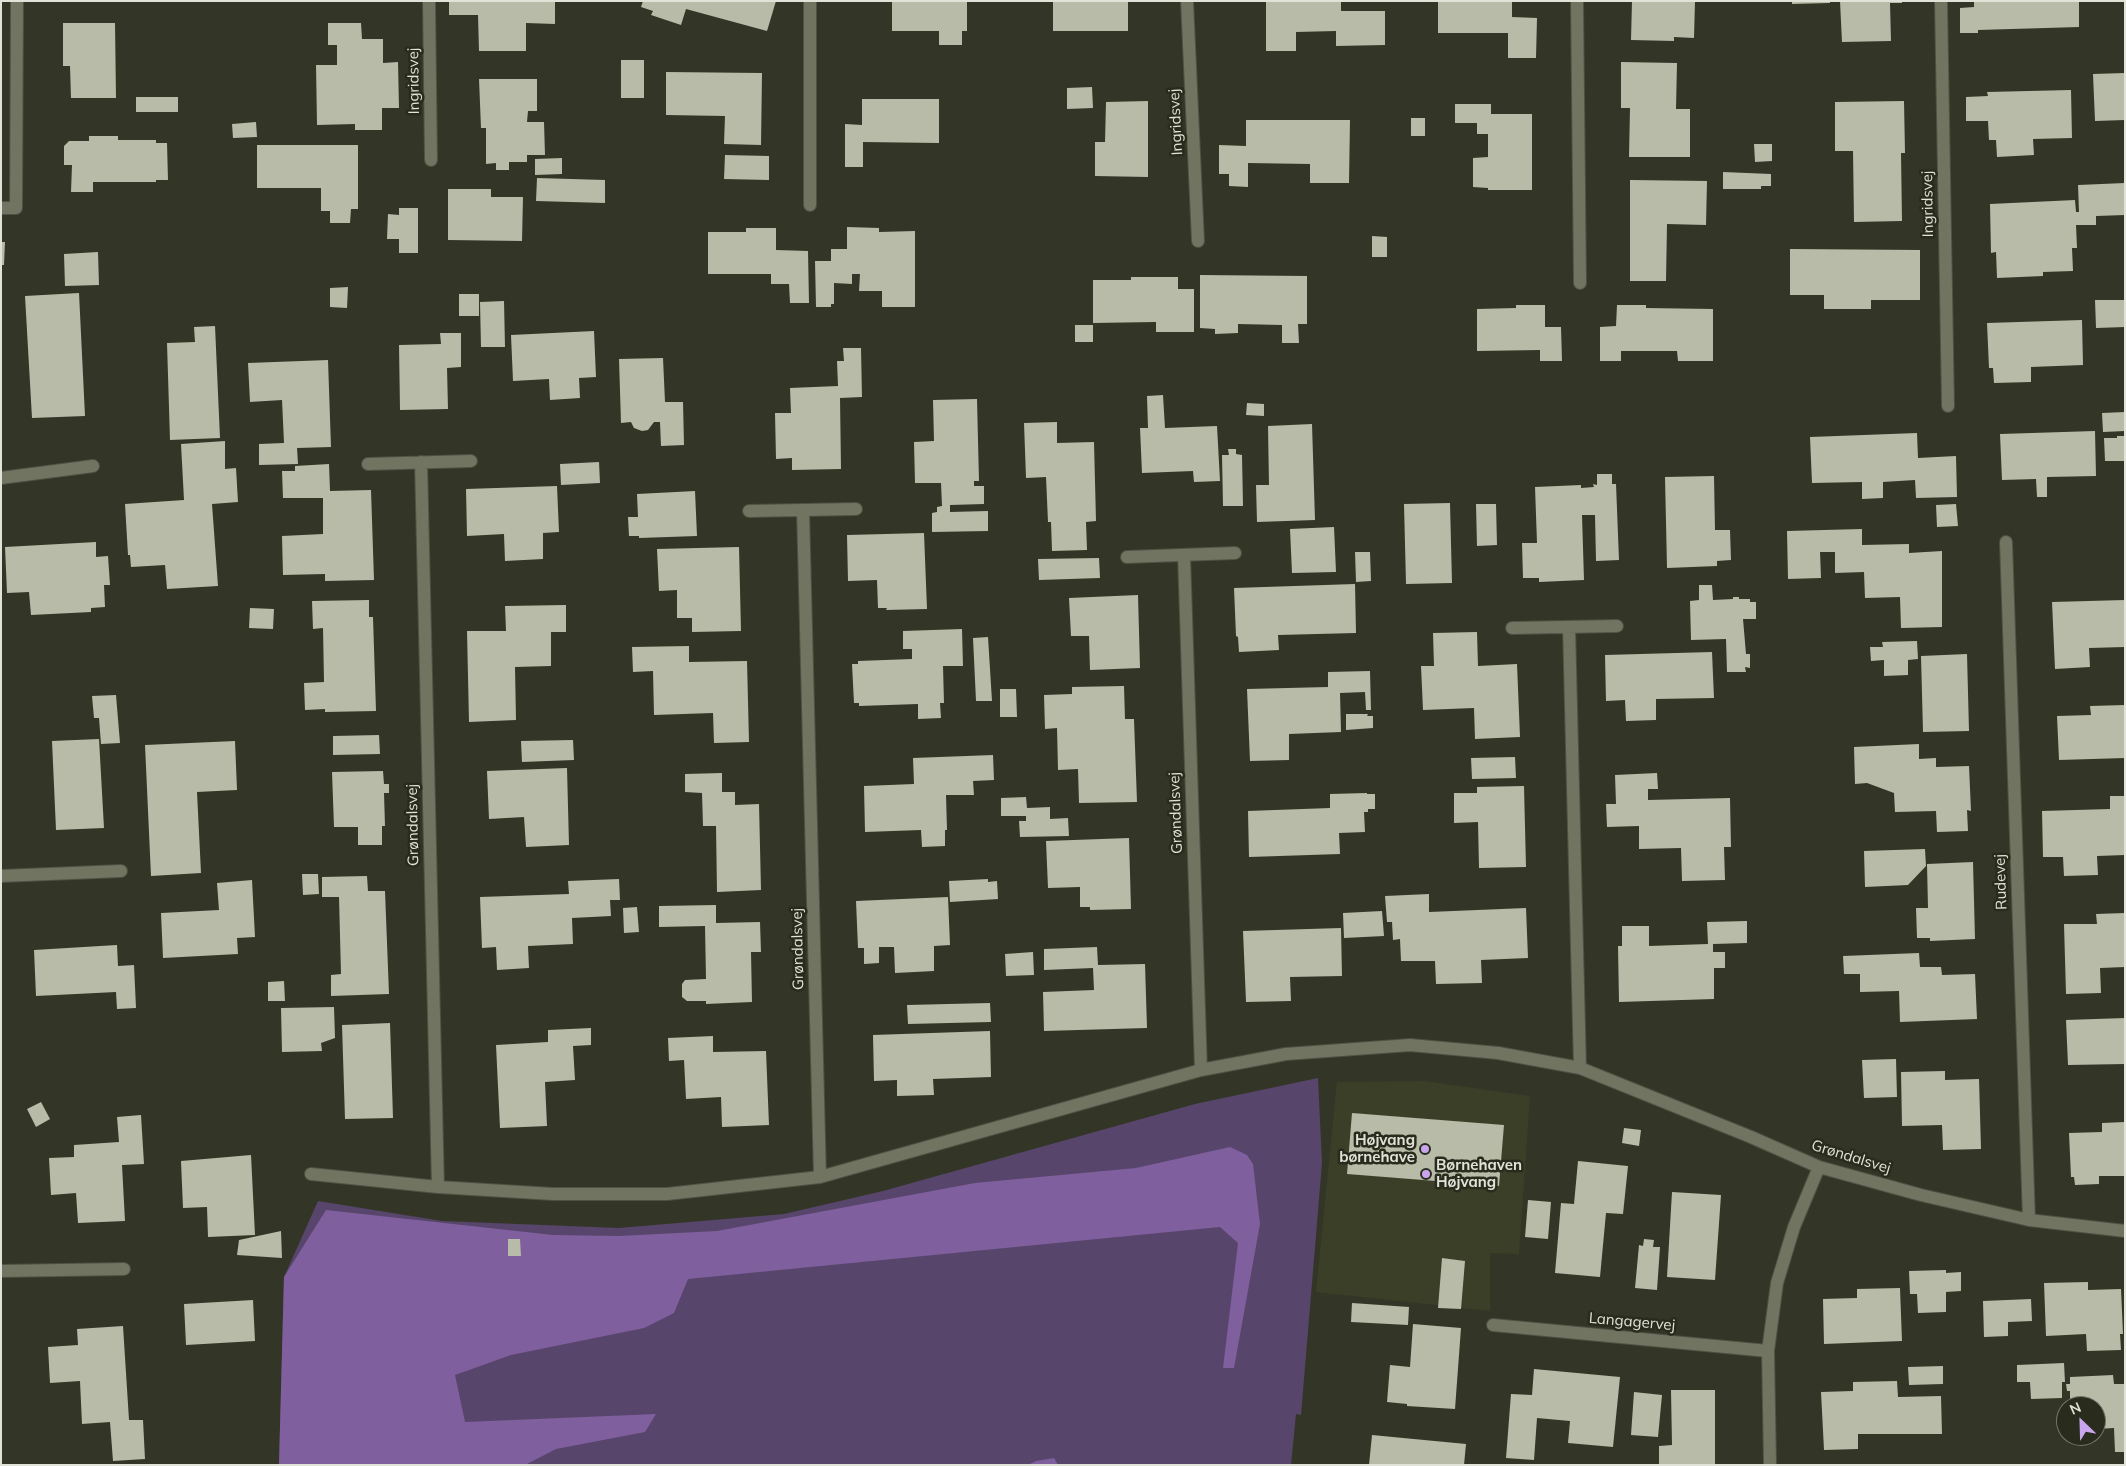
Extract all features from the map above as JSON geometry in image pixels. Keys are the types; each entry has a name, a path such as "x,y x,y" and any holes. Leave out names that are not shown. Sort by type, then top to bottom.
{"street":[{"path":"1,208 16,208 16,1"},
{"name":"Ingridsvej","path":"429,1 431,160"},
{"path":"810,1 810,205"},
{"name":"Ingridsvej","path":"1187,1 1198,241"},
{"path":"1577,1 1580,283"},
{"name":"Ingridsvej","path":"1941,1 1948,406"},
{"name":"Grøndalsvej","path":"421,462 438,1187"},
{"path":"368,464 471,462"},
{"path":"1,478 93,466"},
{"path":"749,511 856,508"},
{"name":"Grøndalsvej","path":"803,510 820,1177"},
{"name":"Rudevej","path":"2006,542 2028,1220"},
{"path":"1127,557 1235,553"},
{"name":"Grøndalsvej","path":"1184,555 1201,1070"},
{"path":"1512,628 1616,626"},
{"path":"1569,627 1580,1068"},
{"path":"1,876 121,871"},
{"name":"Grøndalsvej","path":"311,1174 438,1187 553,1194 667,1194 820,1177 1201,1070 1286,1054 1410,1045 1498,1053 1580,1068 1752,1137 1819,1167 1921,1195 2028,1220 2125,1231"},
{"path":"1770,1465 1768,1351 1778,1283 1794,1227 1819,1167"},
{"path":"1,1271 124,1269"},
{"name":"Langagervej","path":"1493,1325 1768,1351"}],"shaded area":[{"path":"1318,1078 1322,1163 1301,1415 1296,1414 1291,1465 279,1465 284,1277 318,1201 442,1221 619,1228 784,1214 883,1191 1195,1104"},
{"name":"Børnehaven Højvang","path":"1424,1081 1530,1096 1519,1254 1490,1253 1490,1311 1316,1292 1337,1082"},
{"path":"1230,1147 1247,1155 1253,1164 1260,1224 1234,1368 1223,1368 1238,1243 1220,1227 688,1279 674,1313 644,1328 511,1355 455,1375 465,1422 656,1414 645,1432 556,1449 525,1465 279,1465 284,1277 326,1210 553,1235 619,1236 717,1231 975,1183 1136,1168"},
{"path":"1054,1458 1058,1465 1028,1465 1036,1461"}],"building":[{"path":"449,1 555,1 555,24 526,23 526,51 479,51 478,15 449,15"},
{"path":"643,1 776,1 767,31 686,9 681,25 651,15 653,11 641,7"},
{"path":"892,1 967,1 967,31 962,31 962,45 939,45 939,31 892,31"},
{"path":"1053,1 1128,1 1128,31 1053,31"},
{"path":"1266,1 1341,1 1341,11 1385,11 1385,45 1336,46 1336,31 1296,32 1296,51 1266,51"},
{"path":"1438,1 1512,1 1512,17 1537,18 1536,58 1508,58 1508,33 1438,33"},
{"path":"1632,1 1695,1 1694,38 1674,37 1674,41 1631,40"},
{"path":"1792,1 1830,1 1830,3 1792,4"},
{"path":"1840,1 1902,1 1902,3 1890,3 1891,41 1842,42"},
{"path":"1974,1 2079,1 2079,27 1978,30 1978,33 1960,33 1960,8 1974,7"},
{"path":"63,23 115,23 116,98 71,98 70,66 63,66"},
{"path":"328,23 361,23 362,39 383,39 383,63 398,62 399,108 382,108 382,130 355,130 355,124 317,125 316,65 337,65 337,45 328,45"},
{"path":"621,60 644,60 644,98 621,98"},
{"path":"1621,62 1677,63 1676,109 1690,109 1690,157 1629,157 1630,108 1621,108"},
{"path":"666,72 762,73 761,145 724,144 725,116 666,115"},
{"path":"2125,73 2125,120 2095,121 2093,74"},
{"path":"479,79 537,79 537,111 528,111 527,122 544,122 545,155 527,155 527,162 509,162 509,170 496,170 496,163 486,164 486,128 481,128"},
{"path":"1092,87 1093,108 1067,109 1067,88"},
{"path":"2071,90 2072,138 2033,139 2034,155 1997,157 1996,140 1989,140 1988,121 1966,121 1966,97 1988,96 1987,92"},
{"path":"136,97 178,97 178,112 136,112"},
{"path":"862,99 939,99 939,143 863,142 863,167 845,167 845,124 862,125"},
{"path":"1148,101 1148,177 1095,176 1095,142 1105,142 1106,102"},
{"path":"1904,101 1905,153 1901,153 1902,221 1854,222 1853,151 1835,151 1835,102"},
{"path":"1455,104 1491,104 1491,114 1532,114 1532,190 1488,190 1488,188 1473,187 1473,158 1488,157 1488,134 1477,134 1477,123 1455,123"},
{"path":"1411,118 1425,118 1425,136 1411,136"},
{"path":"1246,120 1350,120 1349,183 1310,183 1310,164 1248,163 1248,187 1229,186 1229,174 1219,174 1219,145 1246,146"},
{"path":"256,122 257,137 233,138 232,124"},
{"path":"89,136 118,136 118,140 156,140 156,143 167,143 168,180 156,180 156,182 93,182 93,192 71,192 72,165 64,165 64,146 69,141 89,141"},
{"path":"1754,144 1772,144 1772,161 1755,162"},
{"path":"257,145 358,145 358,209 351,209 350,223 330,223 330,211 321,211 321,188 257,188"},
{"path":"725,155 769,156 769,180 724,179"},
{"path":"562,158 562,174 535,175 535,159"},
{"path":"1723,172 1771,174 1771,186 1761,186 1761,189 1723,189"},
{"path":"537,178 605,180 605,203 536,201"},
{"path":"1630,180 1707,181 1706,225 1667,224 1666,281 1630,281"},
{"path":"2125,183 2125,215 2096,216 2096,225 2076,225 2077,248 2072,248 2073,271 2043,272 2043,276 1997,278 1996,252 1991,253 1990,204 2075,200 2076,212 2079,212 2078,185"},
{"path":"448,189 491,189 491,197 523,197 522,241 448,240"},
{"path":"399,208 418,208 418,253 399,253 399,239 387,239 388,214 399,215"},
{"path":"847,227 879,228 879,232 915,231 915,307 882,307 882,291 859,291 860,274 852,274 852,284 834,283 834,304 831,304 831,307 816,307 815,261 831,261 831,249 847,249"},
{"path":"746,228 776,228 776,250 808,251 809,303 790,303 789,284 771,284 771,274 708,274 708,232 746,232"},
{"path":"1372,236 1387,237 1387,257 1372,257"},
{"path":"1,242 5,242 4,265 1,265"},
{"path":"1790,249 1920,250 1920,300 1871,300 1871,309 1824,309 1824,295 1790,295"},
{"path":"98,252 99,285 65,286 64,254"},
{"path":"1200,275 1307,276 1307,324 1298,324 1299,343 1282,343 1282,325 1238,324 1238,333 1215,334 1215,329 1200,328"},
{"path":"1131,277 1178,277 1178,289 1194,289 1194,332 1156,332 1156,322 1093,323 1093,280 1131,280"},
{"path":"348,287 347,308 330,307 330,288"},
{"path":"79,293 85,416 32,418 25,296"},
{"path":"459,294 479,294 479,316 459,316"},
{"path":"2095,300 2125,300 2125,327 2096,328"},
{"path":"504,301 505,347 481,347 480,302"},
{"path":"1516,305 1545,305 1545,327 1561,327 1562,361 1540,361 1540,350 1477,351 1477,309 1516,308"},
{"path":"1617,305 1646,305 1646,308 1713,309 1713,361 1678,361 1677,351 1621,351 1621,361 1600,361 1600,327 1616,326"},
{"path":"2082,320 2083,365 2031,367 2031,382 1994,383 1993,368 1989,368 1987,323"},
{"path":"1075,325 1093,325 1093,342 1075,342"},
{"path":"215,326 220,438 170,440 167,343 195,342 194,327"},
{"path":"594,331 596,377 579,378 580,398 550,400 549,379 513,381 511,335"},
{"path":"440,333 461,333 461,367 447,368 448,409 400,410 399,345 441,344"},
{"path":"843,348 861,348 862,397 840,398 841,469 792,470 792,458 776,459 775,413 791,413 790,388 838,386 837,361 844,361"},
{"path":"663,358 665,402 683,402 684,445 661,446 660,422 654,422 648,430 642,431 634,428 631,422 621,423 619,359"},
{"path":"328,360 331,447 297,448 298,464 259,465 259,444 284,443 282,400 250,402 248,363"},
{"path":"1163,395 1165,428 1217,426 1220,481 1194,482 1193,471 1142,473 1140,428 1148,428 1147,396"},
{"path":"977,399 979,481 974,481 974,486 984,486 984,504 950,505 950,512 988,511 988,531 932,532 932,513 937,512 937,507 942,506 941,483 915,483 914,442 934,441 933,400"},
{"path":"1247,403 1264,404 1264,416 1246,415"},
{"path":"2125,412 2125,431 2103,432 2102,413"},
{"path":"1057,422 1057,443 1094,442 1096,521 1086,522 1087,550 1052,551 1051,522 1048,522 1046,477 1026,478 1024,423"},
{"path":"1312,424 1315,520 1257,522 1256,485 1269,485 1268,426"},
{"path":"2095,431 2096,476 2047,477 2047,497 2037,497 2036,479 2002,480 2000,434"},
{"path":"1917,433 1918,458 1956,456 1957,497 1916,498 1915,480 1883,482 1883,498 1862,499 1862,482 1812,483 1810,437"},
{"path":"2117,436 2125,436 2125,461 2105,461 2104,438 2117,438"},
{"path":"225,441 225,469 236,468 238,502 212,504 218,586 167,589 165,565 131,567 130,555 128,555 125,504 184,500 181,444"},
{"path":"1228,449 1236,449 1236,454 1242,455 1243,506 1223,506 1222,455 1229,455"},
{"path":"599,462 600,483 561,485 560,464"},
{"path":"329,464 330,491 371,490 374,580 325,581 325,574 283,575 282,536 323,534 323,498 283,498 282,471 295,471 295,466"},
{"path":"1597,474 1612,474 1612,484 1616,484 1619,560 1596,561 1595,515 1582,515 1584,580 1539,582 1539,578 1523,578 1522,543 1537,543 1535,487 1581,485 1581,488 1594,487 1593,484 1597,485"},
{"path":"1714,476 1715,530 1730,530 1731,560 1717,561 1717,566 1667,568 1665,477"},
{"path":"557,486 559,532 543,533 543,559 505,561 504,534 467,536 466,489"},
{"path":"695,491 697,536 639,538 639,536 629,536 628,517 638,517 637,494"},
{"path":"1450,503 1452,583 1406,584 1404,504"},
{"path":"1476,504 1496,504 1497,545 1477,546"},
{"path":"1956,504 1958,526 1937,527 1936,505"},
{"path":"1334,527 1336,572 1292,573 1290,529"},
{"path":"1862,529 1862,545 1909,544 1909,553 1942,551 1942,627 1901,628 1900,597 1865,598 1864,572 1835,573 1835,552 1820,552 1821,578 1788,579 1787,531"},
{"path":"924,533 927,609 886,610 887,608 878,608 877,580 848,581 847,535"},
{"path":"96,542 96,557 108,556 110,585 104,585 105,607 91,608 91,612 31,615 29,592 7,593 5,547"},
{"path":"739,547 741,631 692,632 692,618 677,618 677,590 659,591 657,549"},
{"path":"1355,552 1370,552 1371,581 1356,582"},
{"path":"1099,558 1100,578 1039,580 1038,559"},
{"path":"1355,584 1356,633 1278,635 1279,650 1239,652 1238,637 1236,636 1234,588"},
{"path":"1699,585 1712,585 1713,600 1739,597 1739,599 1750,599 1750,602 1756,602 1756,619 1743,619 1746,654 1750,654 1750,668 1745,667 1746,672 1727,672 1726,639 1691,640 1690,601 1699,600"},
{"path":"1138,595 1140,668 1090,670 1089,636 1071,636 1069,598"},
{"path":"369,600 369,617 373,617 376,711 325,712 325,709 305,710 304,683 324,682 323,628 313,629 312,601"},
{"path":"2125,600 2125,647 2089,648 2090,667 2055,669 2052,602"},
{"path":"566,605 566,632 551,632 551,666 515,667 516,720 469,722 467,631 506,631 505,606"},
{"path":"250,608 274,609 273,629 249,628"},
{"path":"962,629 963,666 943,666 944,703 940,703 941,718 918,719 918,704 859,706 859,703 854,703 852,664 858,664 858,661 912,659 912,649 903,649 903,631"},
{"path":"1477,632 1478,666 1517,664 1520,737 1475,739 1474,708 1423,710 1421,666 1434,666 1433,633"},
{"path":"988,637 992,701 976,701 973,638"},
{"path":"1917,641 1918,659 1908,660 1908,675 1884,676 1884,660 1871,661 1870,647 1883,647 1882,642"},
{"path":"689,646 689,662 747,661 749,742 714,743 713,713 654,715 653,671 633,672 632,647"},
{"path":"1712,652 1714,698 1656,699 1656,720 1626,721 1625,700 1606,701 1605,655"},
{"path":"1967,654 1969,731 1923,732 1921,656"},
{"path":"1370,671 1371,710 1366,710 1365,692 1340,693 1341,732 1289,734 1289,760 1250,761 1247,689 1328,687 1328,672"},
{"path":"1124,686 1125,719 1134,719 1137,802 1079,803 1078,769 1058,770 1057,728 1045,729 1044,695 1072,694 1072,687"},
{"path":"1000,689 1016,689 1017,717 1000,717"},
{"path":"116,695 120,743 101,744 99,718 94,718 92,696"},
{"path":"2125,705 2125,758 2059,760 2057,716 2091,715 2090,706"},
{"path":"1346,714 1368,714 1367,716 1373,716 1373,728 1346,730"},
{"path":"379,735 380,754 333,755 333,736"},
{"path":"99,739 104,828 56,830 52,741"},
{"path":"573,740 574,760 522,762 521,741"},
{"path":"235,741 237,790 197,792 201,873 151,876 145,745"},
{"path":"1919,744 1919,759 1936,758 1936,767 1969,766 1971,811 1967,810 1968,831 1937,832 1936,811 1895,812 1894,793 1867,783 1855,784 1854,747"},
{"path":"993,755 994,780 973,781 974,795 946,795 947,830 945,830 945,846 922,847 921,830 865,832 864,786 914,784 913,758"},
{"path":"1515,757 1516,778 1472,779 1471,758"},
{"path":"567,768 569,845 526,847 524,817 489,819 487,771"},
{"path":"383,771 384,784 389,784 389,793 384,793 385,826 382,826 382,845 358,845 358,827 334,827 332,772"},
{"path":"722,773 722,792 735,792 735,805 759,804 761,890 717,892 716,826 703,826 702,793 685,792 685,774"},
{"path":"1657,773 1658,789 1648,789 1648,800 1730,798 1731,847 1724,847 1725,880 1682,881 1681,848 1639,849 1639,826 1607,827 1606,804 1616,804 1615,775"},
{"path":"1524,786 1526,867 1479,868 1478,822 1454,823 1454,793 1477,793 1477,787"},
{"path":"1330,794 1375,794 1375,809 1368,809 1368,812 1364,812 1365,832 1339,833 1340,854 1249,857 1248,811 1330,808"},
{"path":"2110,796 2125,796 2125,855 2097,856 2098,875 2064,876 2063,857 2043,857 2042,811 2110,809"},
{"path":"1026,797 1027,808 1050,807 1050,819 1068,818 1069,836 1020,837 1019,821 1026,821 1026,816 1001,816 1001,798"},
{"path":"1129,838 1131,909 1090,910 1090,907 1080,907 1080,887 1048,888 1046,841"},
{"path":"1925,849 1926,866 1908,885 1865,887 1864,851"},
{"path":"1973,862 1975,939 1930,941 1930,938 1917,938 1916,908 1928,908 1927,864"},
{"path":"302,874 318,874 319,894 303,895"},
{"path":"367,876 368,891 385,891 389,994 331,996 331,975 341,974 339,897 322,897 322,877"},
{"path":"619,879 620,900 610,900 611,916 572,918 573,944 528,946 529,968 497,970 496,947 482,948 480,897 569,894 568,881"},
{"path":"988,879 988,882 997,881 998,899 950,902 949,881"},
{"path":"252,880 255,937 237,938 238,954 163,958 161,913 219,910 217,883"},
{"path":"1429,894 1429,912 1526,908 1528,958 1481,960 1482,983 1436,984 1435,961 1401,961 1400,939 1393,940 1392,922 1387,922 1385,896"},
{"path":"948,897 950,945 934,946 934,971 895,973 894,947 879,947 879,963 864,964 864,948 858,948 856,901"},
{"path":"716,905 716,923 760,922 761,952 751,952 752,1002 706,1004 706,1001 687,1001 682,997 682,984 685,980 706,979 705,926 659,927 659,906"},
{"path":"637,907 639,932 624,933 623,908"},
{"path":"1382,911 1384,936 1344,938 1343,913"},
{"path":"2125,913 2125,967 2100,968 2101,993 2066,994 2064,924 2097,924 2096,914"},
{"path":"1747,921 1747,943 1713,944 1713,952 1725,952 1725,968 1714,968 1714,999 1619,1002 1618,946 1622,946 1622,926 1649,926 1649,946 1708,944 1707,922"},
{"path":"1341,928 1342,976 1290,977 1291,1001 1246,1002 1243,931"},
{"path":"117,945 118,966 134,965 136,1008 117,1009 116,992 36,996 34,950"},
{"path":"1097,947 1098,965 1145,964 1147,1028 1044,1031 1043,992 1094,990 1093,968 1044,970 1044,949"},
{"path":"1033,952 1034,975 1006,976 1005,954"},
{"path":"1919,953 1920,967 1941,967 1942,975 1975,974 1977,1019 1900,1022 1899,991 1860,992 1860,974 1844,974 1843,956"},
{"path":"284,981 285,1001 268,1001 268,982"},
{"path":"990,1003 991,1022 908,1024 907,1005"},
{"path":"334,1007 335,1038 321,1043 322,1051 282,1052 281,1008"},
{"path":"2125,1018 2125,1064 2068,1065 2066,1020"},
{"path":"390,1023 393,1118 345,1119 342,1025"},
{"path":"591,1028 591,1045 573,1046 575,1080 545,1082 547,1126 500,1128 496,1045 548,1042 548,1030"},
{"path":"990,1031 991,1077 933,1079 934,1095 897,1096 897,1080 874,1081 873,1035"},
{"path":"713,1036 713,1052 766,1051 769,1125 722,1127 721,1097 686,1099 684,1060 669,1061 668,1038"},
{"path":"1896,1059 1897,1097 1864,1098 1862,1060"},
{"path":"1945,1071 1945,1080 1979,1079 1981,1149 1943,1150 1942,1125 1902,1126 1901,1072"},
{"path":"41,1102 50,1119 36,1127 27,1109"},
{"name":"Højvang børnehave","path":"1352,1113 1504,1125 1499,1186 1347,1174"},
{"path":"141,1115 144,1164 122,1165 125,1221 78,1223 76,1193 51,1195 49,1158 74,1157 74,1145 119,1142 117,1117"},
{"path":"2125,1122 2125,1176 2099,1176 2099,1184 2075,1185 2074,1177 2071,1177 2069,1133 2102,1132 2102,1123"},
{"path":"1624,1128 1641,1130 1639,1146 1622,1143"},
{"path":"251,1155 255,1235 208,1237 207,1207 183,1208 181,1161"},
{"path":"1578,1161 1628,1166 1623,1214 1606,1213 1600,1277 1555,1273 1561,1203 1574,1204"},
{"path":"1672,1192 1721,1195 1715,1280 1667,1277"},
{"path":"1528,1200 1551,1202 1548,1239 1525,1237"},
{"path":"281,1231 282,1258 237,1255 239,1240"},
{"path":"508,1239 520,1239 521,1256 508,1256"},
{"path":"1644,1239 1654,1240 1653,1247 1660,1247 1657,1290 1635,1288 1639,1245 1643,1246"},
{"path":"1442,1258 1465,1261 1461,1309 1438,1308"},
{"path":"1946,1270 1946,1273 1961,1272 1961,1291 1946,1292 1946,1312 1918,1313 1917,1294 1910,1294 1909,1271"},
{"path":"2088,1282 2088,1290 2121,1289 2123,1334 2120,1334 2121,1350 2087,1351 2086,1334 2046,1336 2044,1283"},
{"path":"1900,1288 1902,1341 1824,1344 1823,1299 1857,1298 1857,1289"},
{"path":"2031,1299 2032,1321 2008,1322 2008,1336 1984,1337 1983,1301"},
{"path":"253,1300 255,1341 186,1345 184,1304"},
{"path":"1352,1303 1409,1307 1408,1325 1351,1322"},
{"path":"1413,1324 1461,1328 1455,1409 1407,1406 1407,1404 1387,1402 1390,1365 1410,1367"},
{"path":"123,1326 129,1420 143,1420 145,1459 113,1461 110,1422 82,1424 80,1381 50,1383 48,1347 78,1345 77,1329"},
{"path":"2064,1363 2065,1382 2062,1382 2062,1396 2056,1396 2056,1398 2031,1399 2030,1382 2017,1382 2017,1365"},
{"path":"1943,1366 1943,1384 1909,1385 1908,1367"},
{"path":"1534,1369 1620,1377 1613,1447 1568,1443 1570,1421 1537,1418 1534,1460 1506,1458 1511,1394 1532,1395"},
{"path":"2113,1375 2114,1384 2125,1384 2125,1452 2115,1452 2114,1428 2106,1428 2106,1396 2070,1396 2070,1391 2067,1391 2066,1384 2070,1384 2070,1377"},
{"path":"1897,1381 1898,1397 1941,1396 1942,1434 1858,1434 1858,1449 1824,1450 1821,1392 1853,1391 1853,1382"},
{"path":"1671,1390 1715,1390 1715,1465 1659,1465 1659,1446 1672,1445"},
{"path":"1634,1392 1662,1395 1658,1437 1631,1435"},
{"path":"1372,1435 1466,1444 1464,1465 1369,1465"}],"place":[{"name":"Højvang børnehave","path":"1425,1149"},
{"name":"Børnehaven Højvang","path":"1426,1174"}]}
